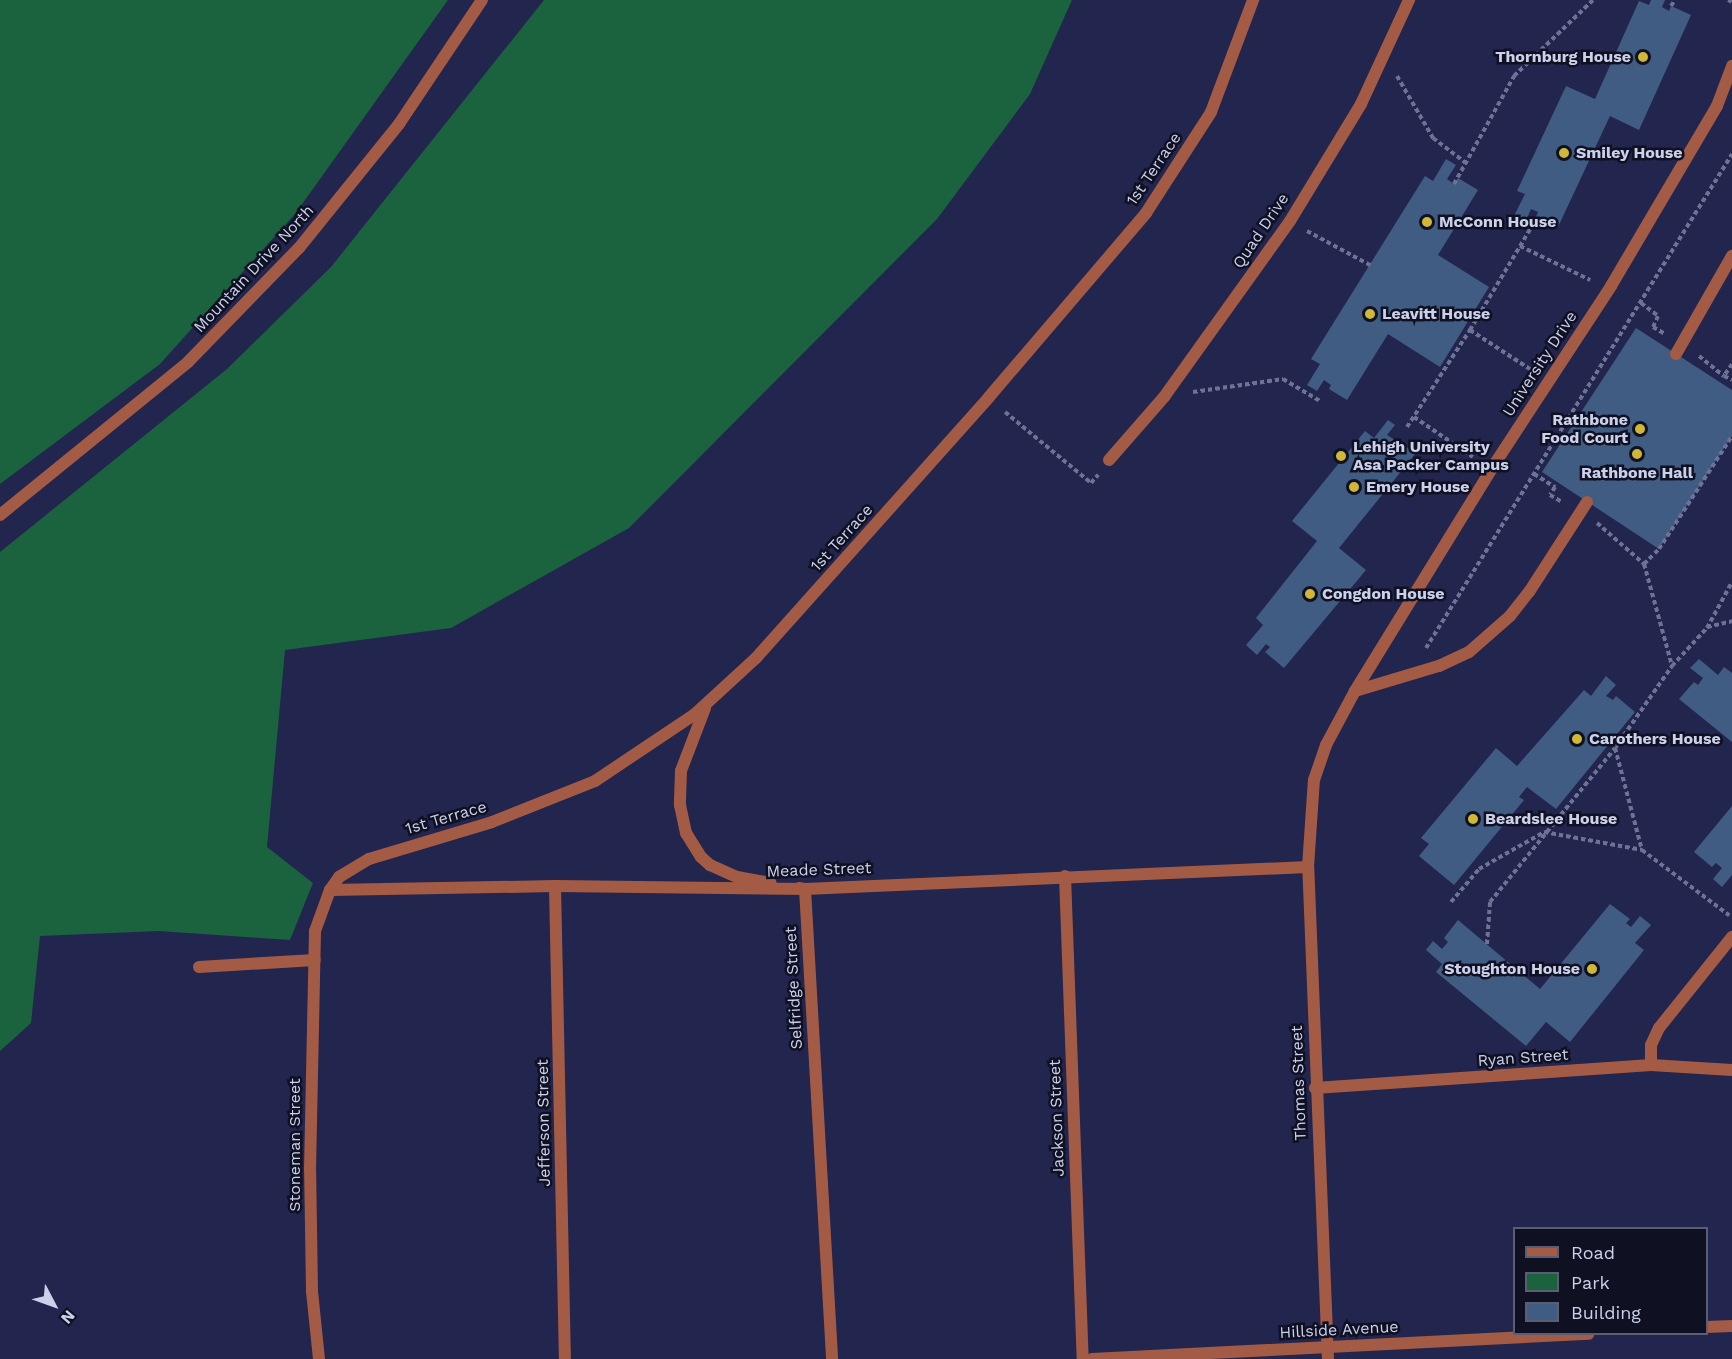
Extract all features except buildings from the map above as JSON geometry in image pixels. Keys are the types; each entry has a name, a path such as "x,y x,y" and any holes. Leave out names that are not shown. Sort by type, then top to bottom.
{"street":[{"name":"Mountain Drive North","path":"0,515 180,369 291,257 399,124 482,0"},
{"name":"1st Terrace","path":"315,931 330,890 339,877 369,859 492,822 595,781 654,744 707,704 783,630 1146,213 1211,112 1253,0"},
{"name":"Quad Drive","path":"1109,460 1164,397 1290,221 1360,104 1409,0"},
{"name":"University Drive","path":"1310,806 1326,745 1354,692 1491,470 1609,290 1717,106 1732,70"},
{"path":"1676,354 1732,256"},
{"path":"1354,692 1409,677 1469,652 1510,616 1583,507"},
{"path":"707,704 691,737 681,771 680,805 692,845 701,857 724,872 805,889"},
{"name":"Thomas Street","path":"1310,806 1308,867 1327,1353"},
{"name":"Meade Street","path":"330,890 555,886 805,889 1308,867"},
{"name":"Jackson Street","path":"1065,876 1083,1359"},
{"name":"Jefferson Street","path":"555,886 565,1359"},
{"name":"Selfridge Street","path":"805,889 832,1359"},
{"name":"Stoneman Street","path":"315,931 310,1170 312,1292 319,1359"},
{"path":"1651,1065 1651,1045 1659,1028 1732,937"},
{"path":"199,968 315,960"},
{"name":"Ryan Street","path":"1315,1088 1651,1065 1732,1070"},
{"path":"1708,1327 1732,1326"},
{"name":"Hillside Avenue","path":"1092,1359 1327,1353 1574,1335"}],"path":[{"path":"1455,184 1514,76 1593,0"},
{"path":"1671,6 1675,0"},
{"path":"1409,98 1440,146 1466,163"},
{"path":"1409,677 1732,154"},
{"path":"1407,427 1470,330 1532,226"},
{"path":"1324,240 1370,265"},
{"path":"1520,246 1609,290"},
{"path":"1470,330 1549,381"},
{"path":"1732,364 1724,376 1732,380"},
{"path":"1214,389 1283,379 1320,401"},
{"path":"1007,413 1091,483 1109,460"},
{"path":"1414,417 1491,470"},
{"path":"1644,564 1659,549 1732,436"},
{"path":"1534,474 1555,487 1550,495 1583,507 1644,564 1672,666"},
{"path":"1487,944 1490,902 1544,832 1615,748 1672,666 1707,628 1732,582"},
{"path":"1707,628 1732,621"},
{"path":"1615,748 1642,850"},
{"path":"1450,902 1479,869 1544,832 1642,850 1732,918"}],"green space":[{"path":"0,0 448,0 295,214 160,364 0,484"},
{"path":"544,0 1072,0 1030,94 937,219 629,528 451,628 285,650 267,847 313,883 290,940 159,931 40,936 31,1023 0,1051 0,552 227,369 331,267"}],"place":[{"name":"Thornburg House","path":"1643,57"},
{"name":"Smiley House","path":"1564,153"},
{"name":"McConn House","path":"1427,222"},
{"name":"Leavitt House","path":"1370,314"},
{"name":"Rathbone Food Court","path":"1640,429"},
{"name":"Rathbone Hall","path":"1637,454"},
{"name":"Lehigh University Asa Packer Campus","path":"1341,456"},
{"name":"Emery House","path":"1354,487"},
{"name":"Congdon House","path":"1310,594"},
{"name":"Carothers House","path":"1577,739"},
{"name":"Beardslee House","path":"1473,819"},
{"name":"Stoughton House","path":"1592,969"}]}
